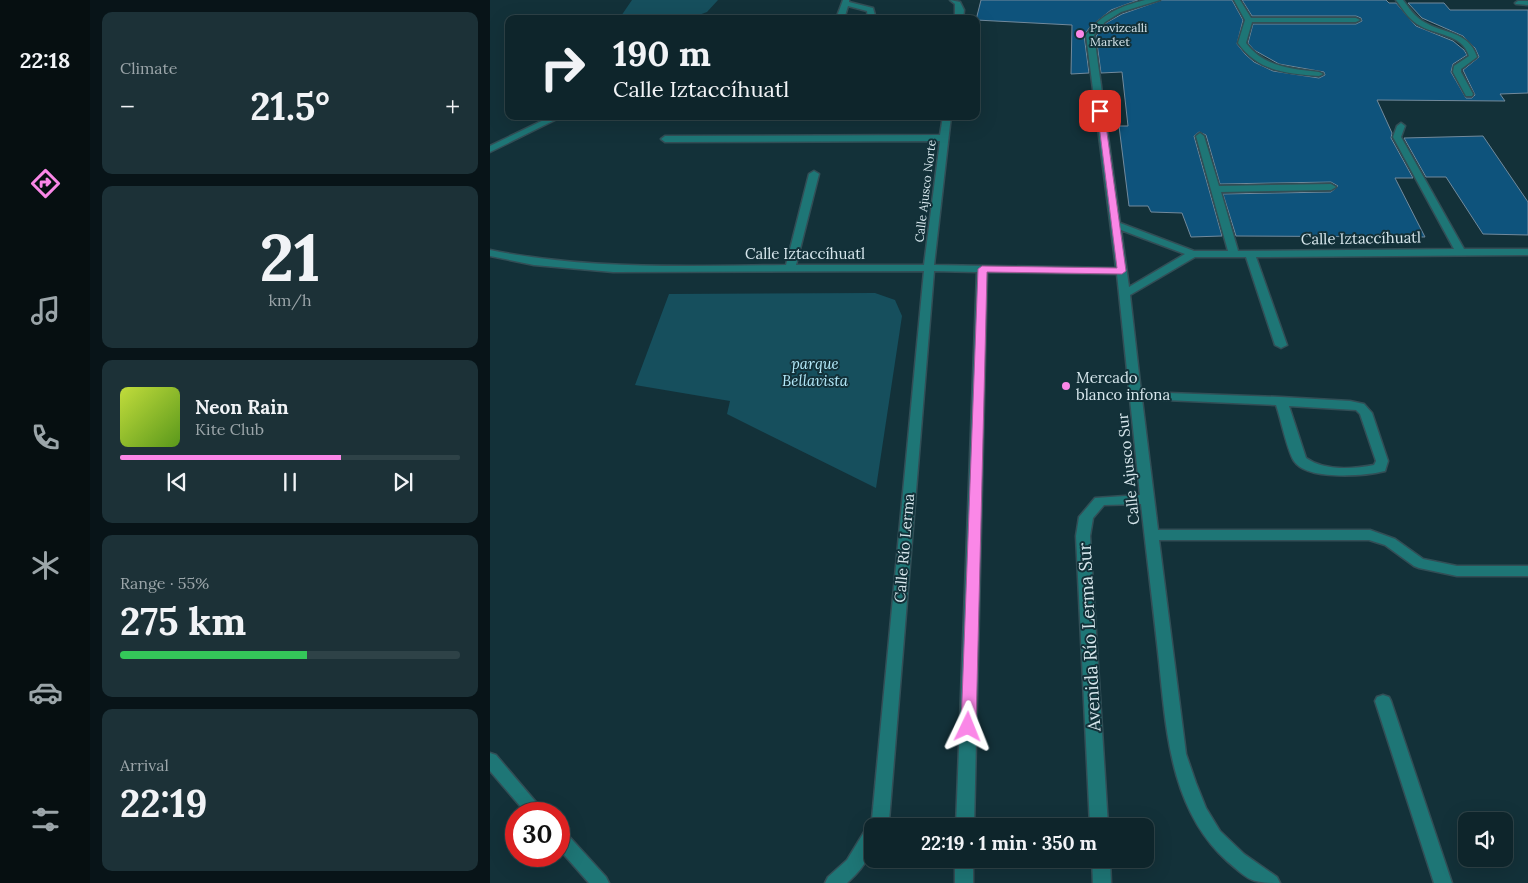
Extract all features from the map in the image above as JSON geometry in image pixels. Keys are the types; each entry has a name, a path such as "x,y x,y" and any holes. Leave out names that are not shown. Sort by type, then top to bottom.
{"street":[{"path":"953,0 958,3 959,15"},
{"name":"Calle Ajusco Sur","path":"1157,0 1106,16 1096,25 1090,35 1114,224 1125,294 1147,499 1178,754 1188,789 1210,831 1256,875 1271,883"},
{"path":"1237,0 1248,20 1242,43 1248,54 1280,70 1319,74"},
{"path":"1398,0 1419,23 1466,42 1474,57 1457,68 1457,72 1469,94"},
{"path":"841,15 845,2 870,10 871,15"},
{"path":"1518,3 1528,3"},
{"path":"1248,20 1356,20"},
{"path":"490,149 551,120"},
{"name":"Calle Ajusco Norte","path":"929,268 946,120"},
{"path":"1401,126 1397,137 1460,252"},
{"path":"1200,136 1234,254"},
{"path":"665,139 944,138"},
{"path":"790,268 814,174"},
{"path":"1215,190 1331,187"},
{"name":"Calle Iztaccíhuatl","path":"1114,224 1194,254 1528,252"},
{"name":"Calle Iztaccíhuatl","path":"490,253 534,262 613,269 929,268 1122,271"},
{"path":"1125,294 1194,254"},
{"path":"1250,254 1281,345"},
{"name":"Calle Río Lerma","path":"880,818 929,268"},
{"path":"965,818 982,269"},
{"path":"1136,395 1281,401 1360,407 1366,414 1377,445 1382,461 1380,468 1369,471 1318,469 1306,466 1300,460 1281,401"},
{"name":"Avenida Río Lerma Sur","path":"1099,818 1083,536 1086,517 1100,501 1147,499"},
{"path":"1152,535 1370,534 1390,542 1419,563 1457,571 1528,570"},
{"path":"1383,701 1443,883"},
{"path":"490,760 527,802"},
{"path":"834,883 853,866 864,847"},
{"path":"570,849 600,883"},
{"path":"964,868 964,883"},
{"path":"1101,868 1102,883"}],"green space":[{"path":"632,0 718,0 707,12 699,15 622,15"},
{"name":"parque Bellavista","path":"875,293 895,300 902,316 876,488 727,414 730,401 635,385 669,294"}],"building":[{"name":"Provizcalli Market","path":"981,0 1138,0 1111,10 1090,27 1084,35 1089,73 1071,74 1072,25 980,20 980,15 977,15"},
{"path":"1162,0 1232,0 1243,20 1237,44 1245,54 1254,62 1273,71 1319,78 1325,75 1324,72 1279,64 1254,50 1248,43 1253,24 1356,24 1362,21 1361,18 1356,16 1252,16 1242,0 1386,0 1389,3 1396,3 1416,26 1453,41 1464,50 1467,55 1453,64 1451,72 1466,98 1472,98 1475,95 1463,70 1479,57 1475,48 1463,36 1422,18 1408,3 1444,3 1450,10 1528,10 1528,93 1500,94 1505,101 1377,100 1392,133 1391,138 1413,178 1395,178 1425,237 1236,236 1223,194 1331,192 1338,186 1331,182 1220,184 1206,135 1199,132 1194,136 1222,236 1191,237 1182,213 1151,212 1148,206 1129,206 1119,126 1128,126 1122,72 1101,73 1096,36 1106,23 1122,14"},
{"path":"1483,136 1528,202 1528,235 1483,234 1446,177 1426,177 1404,138"}],"place":[{"name":"Provizcalli Market","path":"1080,34"},
{"name":"Mercado blanco infona","path":"1066,386"}],"route":[{"path":"968,727 982,269 1122,271 1114,224 1100,111"}]}
